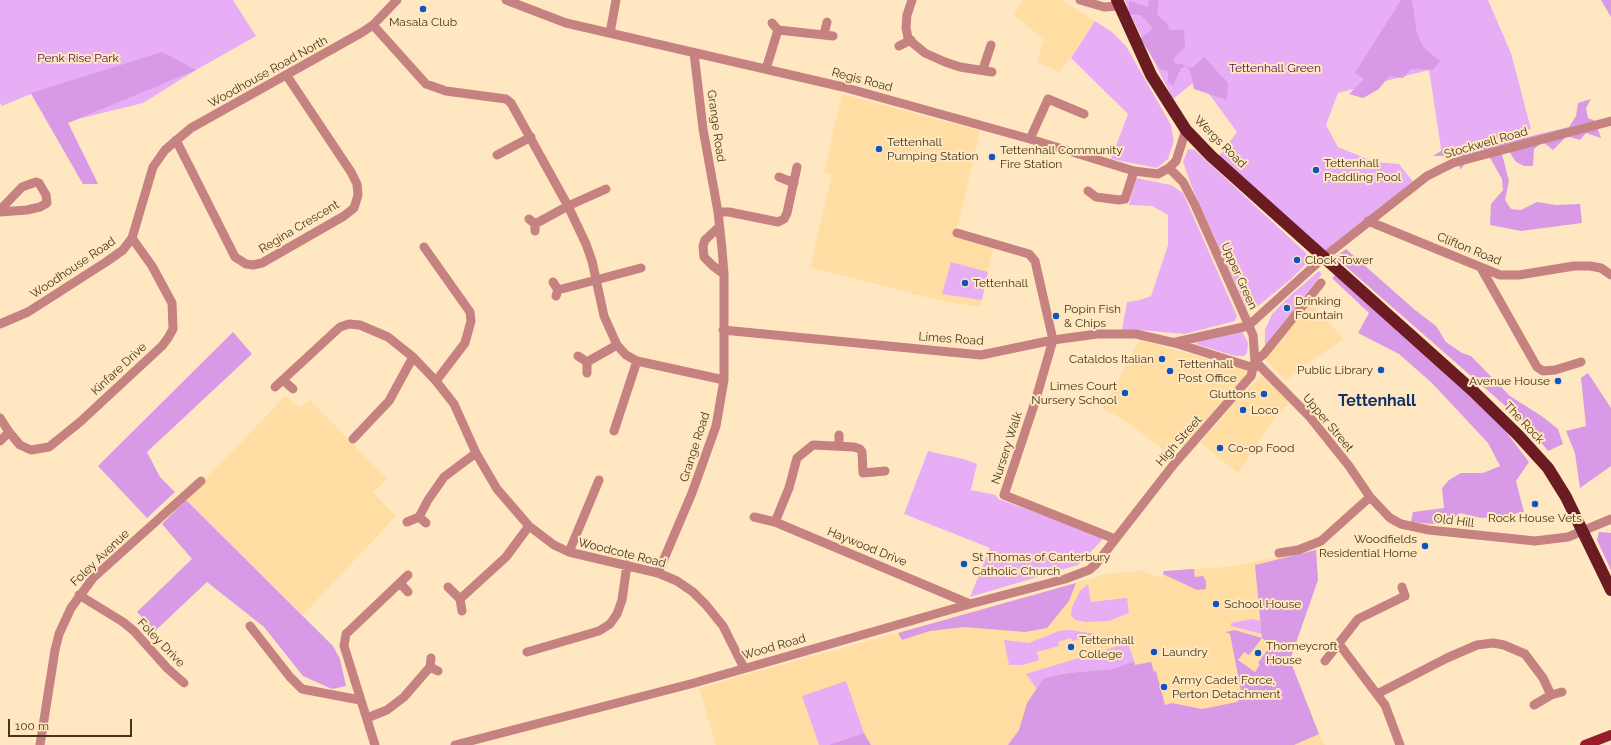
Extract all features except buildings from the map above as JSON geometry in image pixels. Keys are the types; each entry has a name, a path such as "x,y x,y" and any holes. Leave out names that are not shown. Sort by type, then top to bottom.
{"highway":[{"name":"Wergs Road","path":"1118,3 1151,75 1186,130 1211,156 1324,257"},
{"name":"The Rock","path":"1324,257 1473,391 1518,435 1548,468 1566,497 1611,590"}],"main road":[{"path":"1585,745 1611,736"}],"street":[{"name":"Woodhouse Road North","path":"153,167 165,150 191,128 287,76 373,24 397,0"},
{"name":"Regis Road","path":"506,0 566,24 843,87 1030,139 1134,171 1158,174 1169,168"},
{"path":"610,33 616,0"},
{"path":"912,0 906,15 906,28 911,40 925,53 960,67 988,70 991,45"},
{"path":"1080,0 1104,7 1118,3"},
{"path":"766,69 775,27 828,35 827,22"},
{"path":"373,24 426,84 446,91 506,99 511,103 568,206 586,244 604,316 617,345 626,355 637,361 724,380"},
{"path":"899,46 911,40"},
{"name":"Grange Road","path":"658,573 692,493 716,426 724,380 724,274 718,212 703,129 694,53"},
{"name":"Regina Crescent","path":"176,140 235,257 246,264 262,264 344,216 354,208 358,195 357,184 351,172 287,76"},
{"path":"1030,139 1048,99 1084,114"},
{"name":"Stockwell Road","path":"1324,257 1368,221 1428,176 1453,163 1611,121"},
{"path":"1169,168 1176,161 1186,130"},
{"path":"498,155 531,137"},
{"name":"Woodhouse Road","path":"0,324 28,312 123,250 132,238 153,167"},
{"path":"718,212 729,212 778,222 784,219 787,213 797,167"},
{"name":"Upper Green","path":"1169,168 1183,182 1195,205 1248,326 1324,257"},
{"path":"1088,191 1096,196 1119,200 1125,198 1134,171"},
{"path":"779,177 794,182"},
{"path":"36,182 39,183 46,195 47,203 40,207 26,210 0,211 22,187 36,182"},
{"path":"533,224 606,189"},
{"name":"Clifton Road","path":"1368,221 1500,275 1519,276 1574,266 1601,268 1611,275"},
{"path":"719,227 706,240 703,246 704,257 724,274"},
{"path":"957,233 1029,254 1035,261 1053,340"},
{"name":"Kinfare Drive","path":"0,418 20,445 31,450 49,447 80,422 162,346 168,338 173,329 172,303 152,266 132,238"},
{"path":"425,254 470,312 471,321 465,343 436,381"},
{"path":"556,289 641,268"},
{"path":"1481,268 1537,367 1543,371 1555,370 1581,362"},
{"path":"1255,365 1321,283"},
{"name":"Woodcote Road","path":"275,387 324,340 340,327 349,324 360,325 388,337 413,357 436,381 454,404 476,453 497,489 529,526 554,545 569,552 658,573 676,581 693,592 723,626 744,668"},
{"path":"1248,326 1255,342 1255,365"},
{"name":"Limes Road","path":"1175,343 1248,326"},
{"name":"Limes Road","path":"723,330 981,355 1053,340 1097,334 1136,334 1255,365"},
{"name":"Nursery Walk","path":"1053,340 1035,402 1004,495 1115,539"},
{"path":"587,362 617,345"},
{"path":"578,356 587,362"},
{"path":"353,439 389,401 413,357"},
{"path":"614,432 637,361"},
{"path":"587,362 587,373"},
{"name":"Upper Street","path":"1255,365 1309,416 1349,466"},
{"name":"High Street","path":"1096,564 1163,478 1251,376 1255,365"},
{"path":"283,380 293,389"},
{"path":"0,440 9,432"},
{"path":"360,432 367,439"},
{"path":"839,435 839,446"},
{"path":"775,522 790,488 797,458 813,445 848,446 860,449 862,452 863,473 886,471"},
{"path":"407,522 423,520 428,500 444,477 476,453"},
{"name":"Old Hill","path":"1349,466 1370,498 1390,518 1401,524 1429,530 1535,541 1583,532 1611,519"},
{"name":"Woodcote Road","path":"569,552 599,480"},
{"name":"Foley Avenue","path":"40,745 54,650 61,629 79,595 93,578 201,481"},
{"path":"1279,553 1298,550 1321,541 1370,498"},
{"name":"Haywood Drive","path":"754,517 775,522 970,604"},
{"path":"460,599 506,557 529,526"},
{"name":"Wood Road","path":"455,745 694,683 970,604 1065,579 1089,570 1096,564"},
{"path":"527,652 599,631 610,624 617,614 622,600 627,565"},
{"path":"375,745 344,646 346,634 408,575"},
{"path":"400,583 408,592"},
{"path":"448,587 460,599 462,611"},
{"path":"1325,661 1358,619 1405,596 1402,588"},
{"name":"Foley Drive","path":"79,595 123,622 134,631 167,668 184,683"},
{"path":"250,626 290,677 302,688 360,700"},
{"path":"534,638 537,648"},
{"path":"1377,694 1447,658 1477,645 1493,643 1504,645 1525,654 1540,673 1551,695"},
{"path":"1339,644 1385,705 1400,745"},
{"path":"367,718 386,710 404,696 433,665"},
{"path":"1534,705 1551,695 1562,692"}],"shaded area":[{"path":"1023,0 1062,0 1095,21 1060,72 1037,62 1044,40 1014,15"},
{"path":"1149,0 1159,0 1157,15 1168,24 1169,30 1184,30 1185,47 1173,59 1176,64 1181,64 1192,68 1204,57 1228,83 1227,100 1194,89 1190,70 1186,66 1181,68 1173,86 1168,82 1168,71 1160,69 1140,38 1153,29 1141,15 1129,14 1129,1 1148,7"},
{"path":"1401,0 1412,0 1417,34 1424,48 1440,61 1433,70 1411,69 1403,78 1389,76 1379,89 1363,98 1349,94 1364,79 1355,73"},
{"path":"1601,0 1611,0 1611,17"},
{"path":"162,52 196,70 68,123 98,184 83,184 31,93"},
{"path":"842,94 980,131 955,237 993,248 980,307 938,300 810,267 832,174 824,172"},
{"path":"1591,99 1586,108 1588,118 1595,121 1601,138 1586,133 1580,140 1567,136 1553,150 1543,142 1534,149 1533,166 1524,166 1516,162 1509,151 1502,154 1509,181 1505,200 1511,209 1521,210 1537,202 1556,205 1580,204 1582,223 1521,231 1490,225 1491,204 1503,190 1502,179 1489,156 1470,158 1460,170 1458,156 1433,156 1444,149 1499,144 1569,127 1576,116 1578,103"},
{"path":"1346,249 1415,310 1436,326 1446,342 1462,353 1471,356 1510,396 1543,417 1558,429 1563,444 1548,451 1526,424 1335,257"},
{"path":"1337,274 1435,360 1501,425 1529,462 1516,481 1524,512 1481,518 1460,513 1449,522 1432,524 1411,522 1413,512 1444,508 1442,488 1449,480 1461,473 1483,473 1500,466 1488,443 1432,383 1399,354 1358,333 1369,313 1332,278"},
{"path":"1309,301 1344,339 1297,370 1286,381 1264,358"},
{"path":"233,332 252,354 147,452 160,477 175,492 147,518 98,466"},
{"path":"1140,340 1247,370 1244,377 1193,436 1171,456 1133,426 1103,408"},
{"path":"1588,373 1611,408 1611,466 1580,488 1575,453 1566,431 1586,426 1581,378"},
{"path":"1263,374 1291,401 1274,418 1238,473 1201,443 1238,399"},
{"path":"285,396 299,407 310,400 387,479 373,492 396,516 303,615 186,500"},
{"path":"186,500 333,646 340,659 346,686 332,689 303,676 264,627 207,582 155,631 137,612 192,559 162,524"},
{"path":"1599,532 1611,533 1611,570 1597,540"},
{"name":"Tettenhall College","path":"1316,550 1318,580 1290,660 1319,734 1325,745 716,745 699,688 1108,574 1141,571 1162,578 1164,571 1228,567"},
{"path":"1316,550 1318,580 1290,660 1319,734 1294,745 1008,745 1019,730 1027,703 1044,678 1068,673 1113,669 1134,661 1135,665 1151,662 1154,672 1156,671 1165,705 1172,703 1202,709 1237,702 1242,696 1230,634 1226,632 1234,630 1262,638 1255,565","holes":["1262,638 1271,645 1258,663 1260,664 1255,672 1238,660 1244,652 1249,655"]},
{"path":"1194,569 1195,577 1203,576 1206,581 1206,589 1197,590 1163,574 1164,571"},
{"path":"1076,583 1069,601 1047,628 1025,632 964,627 930,631 902,640 898,633"},
{"path":"864,733 871,745 828,745"}],"green space":[{"name":"Penk Rise Park","path":"0,0 233,0 256,36 196,70 143,103 74,120 68,123 98,184 83,184 31,94 2,106 0,103"},
{"name":"Tettenhall Green","path":"1125,0 1488,0 1511,53 1531,129 1442,155 1429,70 1338,93 1326,125 1338,147 1374,162 1399,164 1415,184 1324,253 1219,156 1237,132 1198,79 1173,99 1128,10"},
{"path":"1095,21 1112,32 1126,46 1171,125 1174,141 1168,159 1157,168 1111,159 1128,114 1071,58"},
{"path":"1188,149 1195,150 1308,255 1306,264 1290,280 1253,310 1246,307 1192,187 1183,162"},
{"path":"1136,178 1171,185 1183,193 1237,316 1235,321 1185,334 1122,330 1127,302 1140,300 1151,296 1168,245 1168,215 1152,206 1129,205"},
{"name":"Tettenhall","path":"951,262 988,272 982,300 942,294"},
{"path":"1319,271 1322,274 1265,346 1265,330 1272,314"},
{"path":"1242,331 1248,343 1247,353 1244,356 1235,356 1195,344 1206,338"},
{"path":"928,451 963,459 977,464 971,490 996,495 998,499 1105,537 1078,565 970,597 990,548 904,514"},
{"path":"1088,584 1091,602 1127,598 1129,613 1109,621 1086,622 1075,620 1071,616 1072,607 1080,591"},
{"path":"1252,619 1260,621 1262,634 1231,626 1231,623"},
{"path":"1071,630 1096,634 1072,641 1071,638 1058,642 1059,646 1037,652 1039,660 1023,665 1009,665 1004,640 1029,643 1059,631"},
{"path":"1128,643 1134,661 1113,669 1068,673 1044,678 1037,689 1026,674"},
{"path":"846,681 864,733 828,745 819,745 802,696"}],"place":[{"name":"Masala Club","path":"423,9"},
{"name":"Tettenhall Pumping Station","path":"879,149"},
{"name":"Tettenhall Community Fire Station","path":"992,157"},
{"name":"Tettenhall Paddling Pool","path":"1316,170"},
{"name":"Clock Tower","path":"1297,260"},
{"name":"Tettenhall","path":"965,283"},
{"name":"Drinking Fountain","path":"1287,308"},
{"name":"Popin Fish & Chips","path":"1056,316"},
{"name":"Cataldos Italian","path":"1162,359"},
{"name":"Public Library","path":"1381,370"},
{"name":"Tettenhall Post Office","path":"1170,371"},
{"name":"Avenue House","path":"1558,381"},
{"name":"Limes Court Nursery School","path":"1125,393"},
{"name":"Gluttons","path":"1264,394"},
{"name":"Loco","path":"1243,410"},
{"name":"Co-op Food","path":"1220,448"},
{"name":"Rock House Vets","path":"1535,504"},
{"name":"Woodfields Residential Home","path":"1425,546"},
{"name":"St Thomas of Canterbury Catholic Church","path":"964,564"},
{"name":"School House","path":"1216,604"},
{"name":"Tettenhall College","path":"1071,647"},
{"name":"Laundry","path":"1154,652"},
{"name":"Thorneycroft House","path":"1258,653"},
{"name":"Army Cadet Force, Perton Detachment","path":"1164,687"}],"district":[{"name":"Tettenhall","path":"1377,401"}]}
